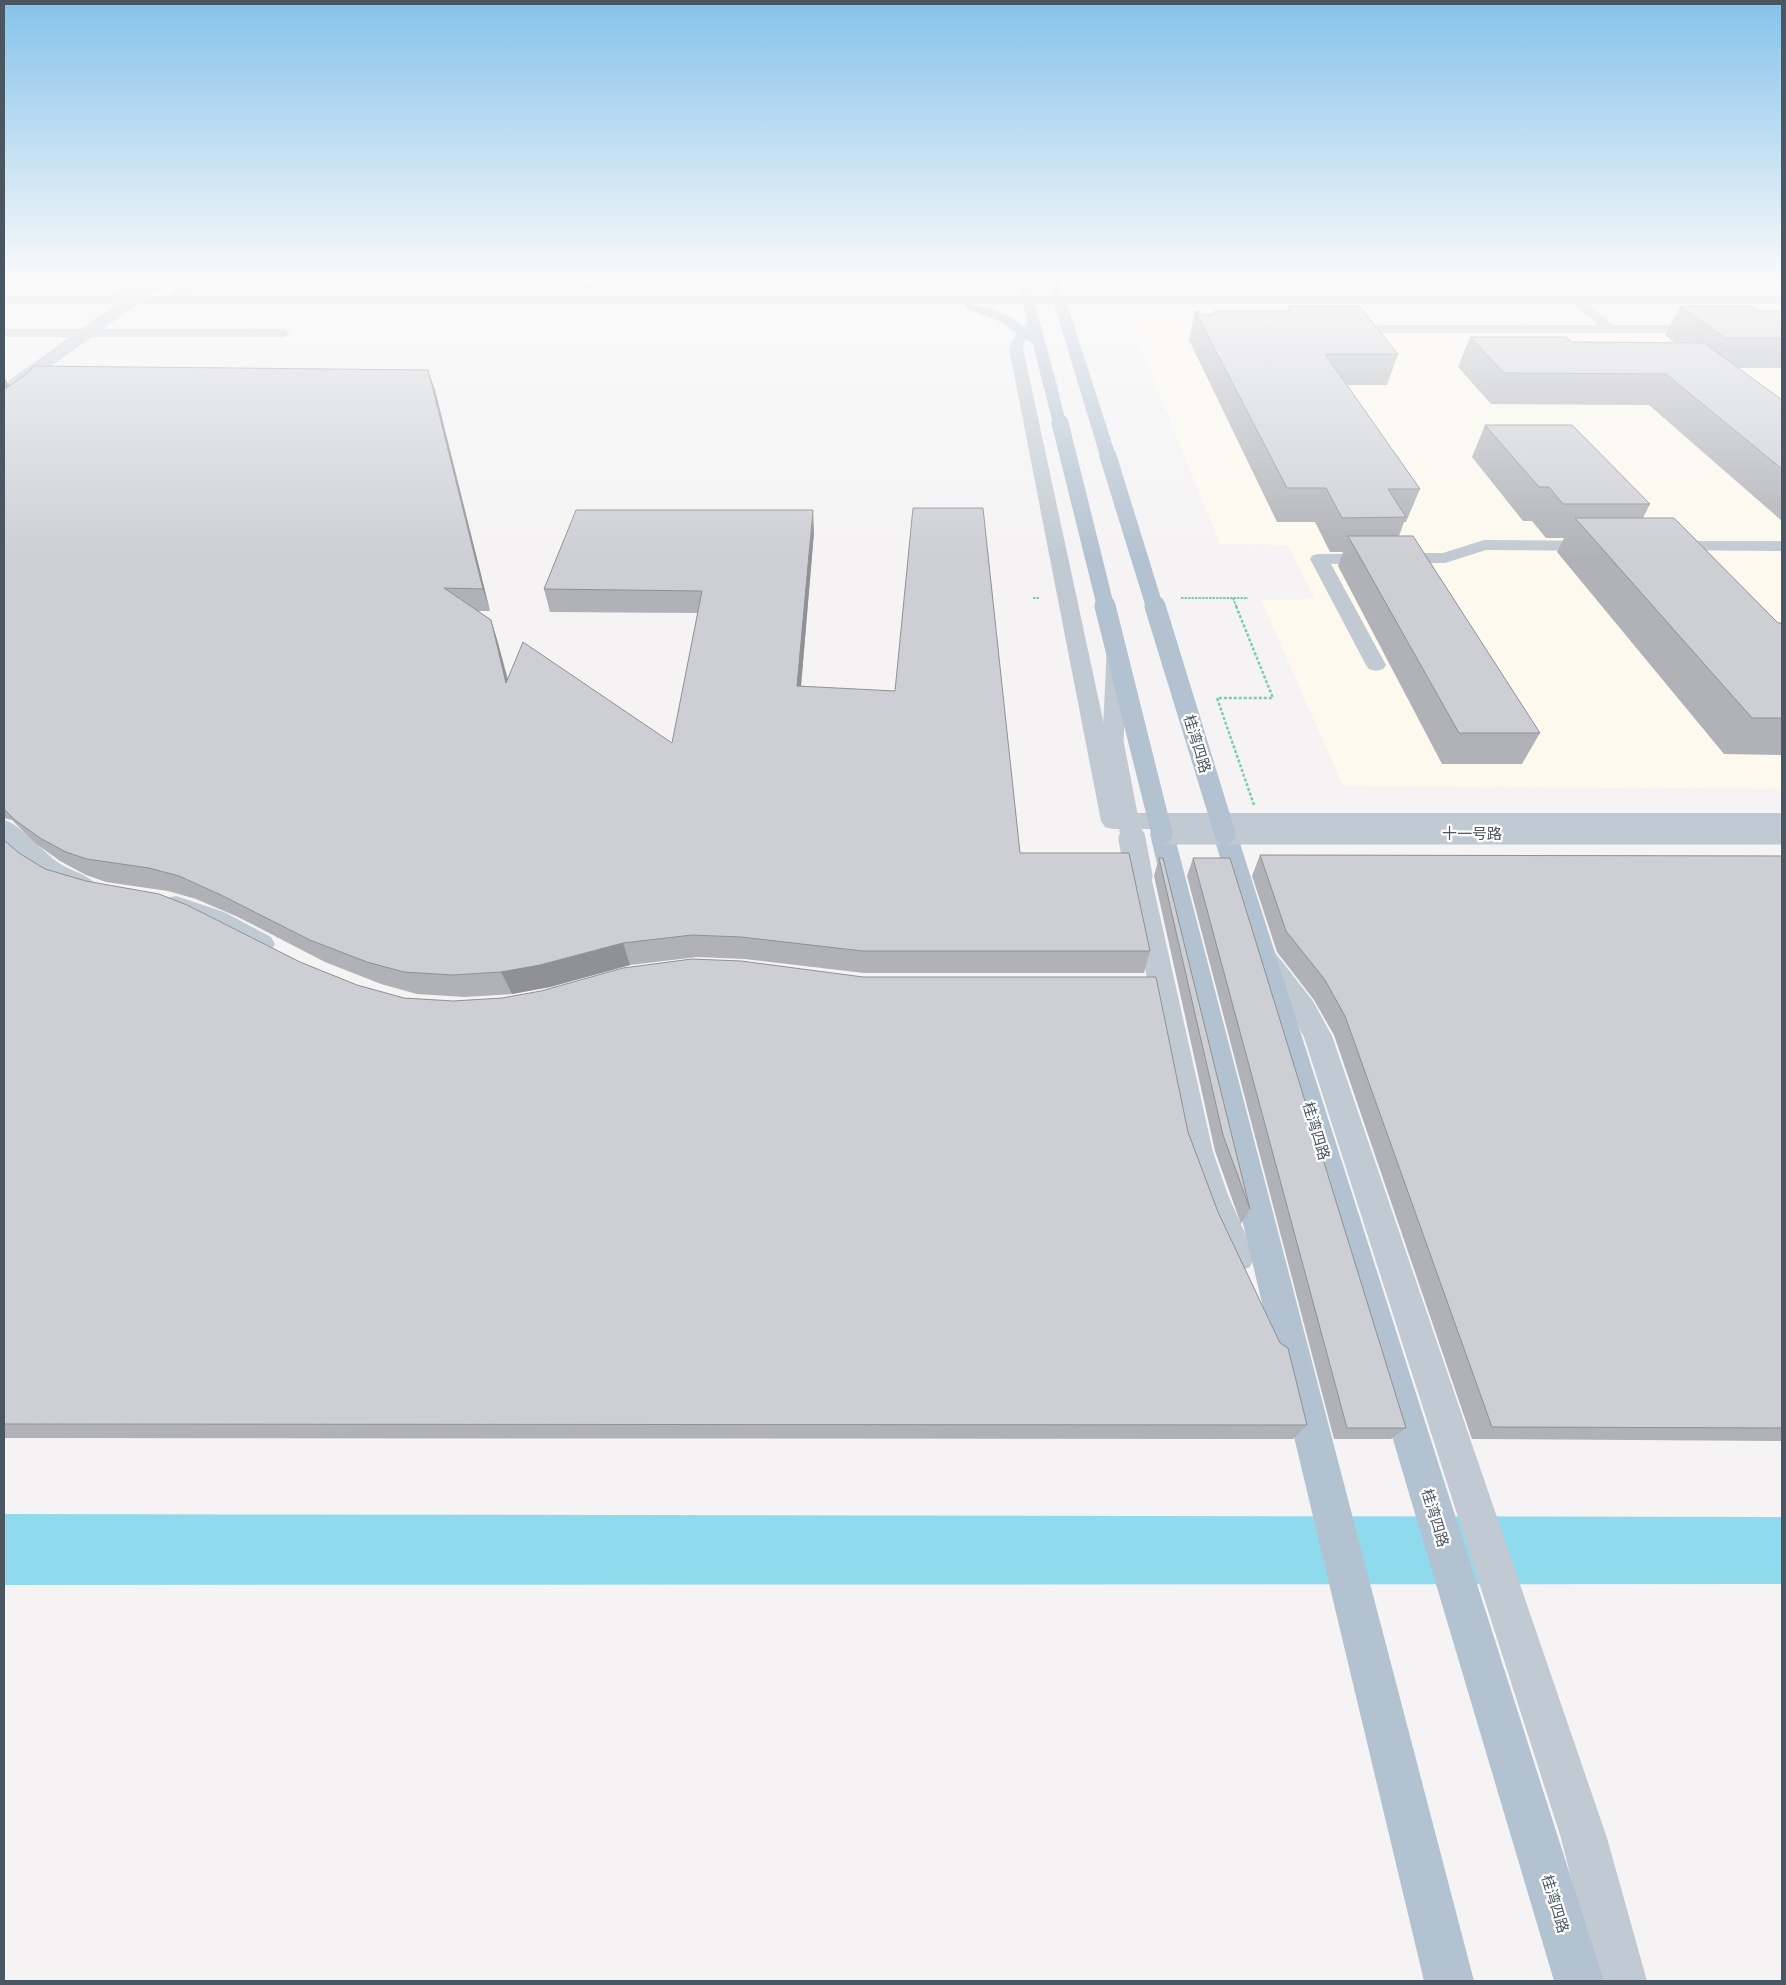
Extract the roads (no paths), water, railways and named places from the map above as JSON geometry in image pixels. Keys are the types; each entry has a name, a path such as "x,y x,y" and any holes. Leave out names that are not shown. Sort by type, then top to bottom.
{"main road":[{"path":"1045,373 1449,1981"},
{"name":"桂湾四路","path":"1082,373 1261,954"},
{"name":"桂湾四路","path":"1431,1439 1579,1981"}],"street":[{"path":"9,389 32,373"},
{"path":"1020,373 1113,821 1782,821"},
{"path":"17,400 36,386"},
{"path":"1376,665 1318,559 1445,558 1484,545 1619,546"},
{"path":"1648,546 1782,546"},
{"path":"1117,654 1113,742 1139,876 1152,986 1197,1152 1209,1187 1225,1230 1301,1390"},
{"path":"4,828 34,857 70,882 105,893"},
{"name":"十一号路","path":"1131,834 1782,834"},
{"path":"151,899 185,907 215,919 285,957"},
{"path":"1261,954 1303,1009 1318,1036 1431,1439 1584,1838 1622,1981"}],"water":[{"path":"4,1514 1782,1517 1782,1584 4,1585"}]}
